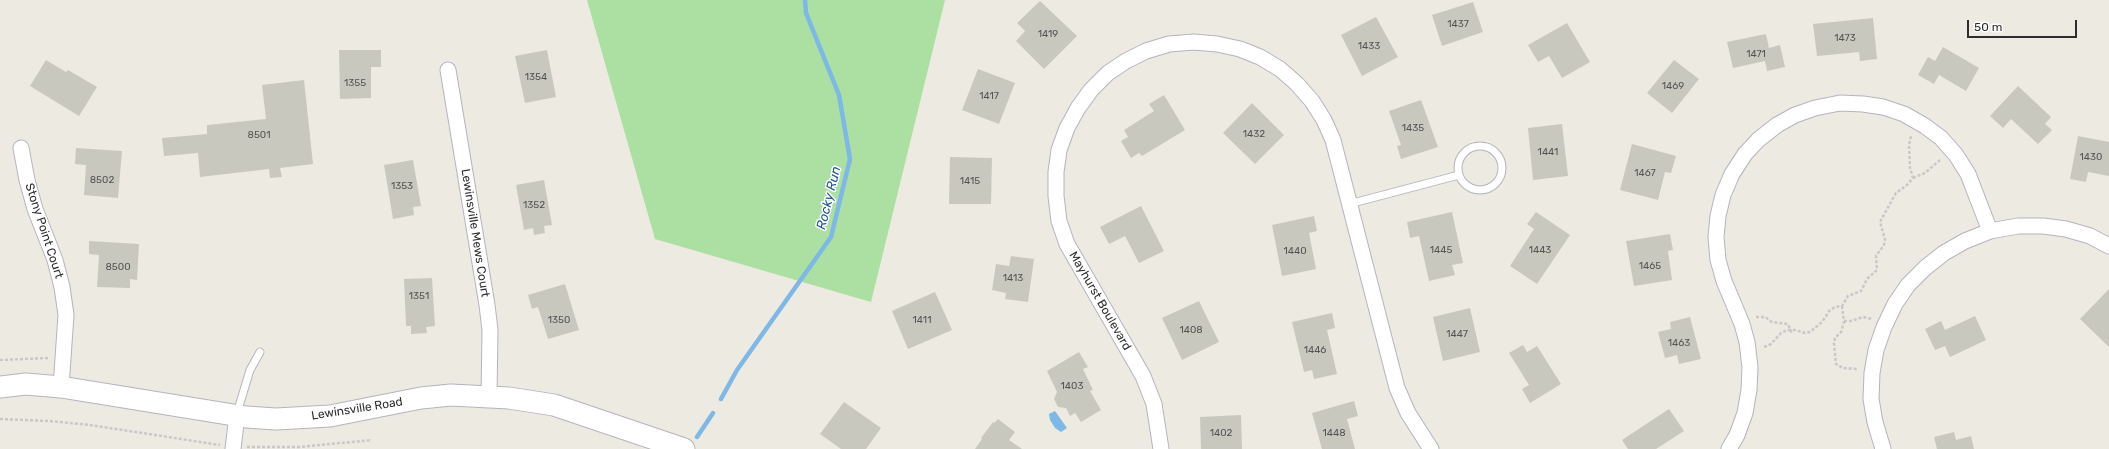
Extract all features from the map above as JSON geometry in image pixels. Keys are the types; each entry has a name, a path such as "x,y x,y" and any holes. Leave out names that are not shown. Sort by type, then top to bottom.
{"main road":[{"name":"Lewinsville Road","path":"0,387 26,384 61,386 237,415 276,419 309,418 370,409 421,398 451,395 489,397 554,405 684,449"}],"street":[{"name":"Mayhurst Boulevard","path":"1161,449 1154,404 1143,376 1127,346 1078,266 1067,244 1059,221 1056,184 1059,150 1067,128 1078,108 1091,90 1108,73 1126,61 1146,51 1169,44 1194,42 1217,44 1240,49 1260,57 1280,69 1297,84 1312,101 1324,120 1333,140 1397,388 1408,413 1431,449"},
{"name":"Lewinsville Mews Court","path":"448,70 487,305 490,330 489,397"},
{"path":"1729,449 1737,435 1745,413 1749,390 1750,366 1747,342 1742,324 1724,281 1718,260 1716,237 1718,216 1723,195 1732,174 1745,154 1758,140 1777,125 1795,115 1815,108 1840,103 1883,107 1904,114 1925,126 1941,138 1956,155 1968,174 1990,231"},
{"name":"Stony Point Court","path":"21,148 35,209 55,260 62,287 66,315 61,386"},
{"path":"1883,449 1875,422 1871,399 1872,373 1876,350 1886,321 1895,304 1908,285 1925,268 1944,253 1964,241 1990,231 2018,226 2043,226 2066,229 2090,236 2109,246"},
{"path":"233,447 237,415"}],"lane":[{"path":"1481,146 1489,148 1501,161 1502,170 1499,178 1494,185 1487,189 1478,190 1470,188 1463,183 1459,175 1458,167 1460,159 1464,152 1473,147 1481,146"},
{"path":"1349,204 1459,175"},
{"path":"237,415 250,370 260,352"}],"path":[{"path":"1911,136 1909,140 1910,168 1913,178"},
{"path":"1859,368 1843,368 1836,364 1834,343 1835,338 1841,332 1844,321 1842,306 1848,296 1861,291 1867,279 1877,270 1876,256 1884,245 1885,239 1880,222 1896,193 1907,185 1913,178 1925,173 1940,160"},
{"path":"1764,347 1771,344 1781,333 1791,330 1805,333 1810,332 1822,322 1830,310 1834,307 1842,306"},
{"path":"1756,317 1765,317 1772,322 1788,324 1792,334"},
{"path":"1844,321 1851,321 1863,317 1873,319"},
{"path":"0,360 46,357 63,364"},
{"path":"0,419 49,421 90,425 233,447 284,448 372,440"}],"green space":[{"path":"587,0 945,0 871,302 655,239"}],"water":[{"path":"1055,411 1067,428 1061,432 1055,428 1050,420 1049,414"}],"building":[{"path":"1040,1 1077,36 1044,69 1016,41 1025,31 1017,23"},
{"path":"1473,2 1483,32 1442,46 1432,15"},
{"path":"1376,17 1398,57 1362,76 1341,35"},
{"path":"1873,18 1877,59 1860,61 1859,52 1817,56 1813,24"},
{"path":"1567,23 1590,62 1562,78 1549,56 1538,62 1528,45"},
{"path":"1766,34 1769,48 1780,45 1785,67 1767,71 1765,61 1733,68 1727,42"},
{"path":"1943,47 1979,68 1966,91 1939,75 1934,84 1918,75 1928,57 1935,61"},
{"path":"339,50 381,50 381,67 371,67 371,98 340,99"},
{"path":"547,50 556,97 525,103 515,56"},
{"path":"46,60 66,72 68,70 97,87 79,116 30,86"},
{"path":"1674,60 1699,79 1672,113 1647,93"},
{"path":"978,69 1015,83 999,124 962,110"},
{"path":"304,80 313,164 280,168 282,177 270,178 269,169 200,177 198,153 164,156 162,138 207,134 207,125 266,119 262,85"},
{"path":"2018,86 2051,117 2045,124 2052,130 2038,144 2011,119 2003,128 1990,116"},
{"path":"1164,95 1185,130 1142,156 1139,153 1131,158 1121,141 1128,137 1124,130 1154,111 1149,104"},
{"path":"1421,100 1438,147 1401,159 1397,146 1401,145 1389,111"},
{"path":"1252,103 1284,135 1255,164 1223,133"},
{"path":"1562,124 1568,176 1533,180 1528,128"},
{"path":"2078,136 2109,142 2109,176 2088,172 2086,182 2070,179"},
{"path":"1632,144 1676,156 1671,173 1665,172 1658,200 1620,190"},
{"path":"76,148 122,151 118,198 84,195 86,165 75,164"},
{"path":"950,157 992,158 991,204 949,204"},
{"path":"413,160 421,206 413,207 414,215 393,219 384,165"},
{"path":"544,180 552,225 544,226 545,233 534,235 533,228 524,230 516,185"},
{"path":"1141,206 1164,251 1139,263 1125,236 1109,244 1100,227"},
{"path":"1452,212 1463,263 1452,265 1455,275 1429,281 1419,236 1410,238 1407,222"},
{"path":"1536,212 1570,235 1537,284 1510,266 1534,229 1527,224"},
{"path":"1314,216 1317,231 1309,233 1316,269 1282,276 1272,225"},
{"path":"1670,234 1673,250 1668,251 1672,280 1634,286 1626,241"},
{"path":"89,241 139,244 137,280 130,279 130,288 97,287 99,255 89,254"},
{"path":"1011,256 1034,259 1028,302 1005,299 1006,293 992,290 996,264 1009,266"},
{"path":"432,278 435,326 426,327 427,333 411,334 411,326 406,326 404,279"},
{"path":"565,284 579,330 548,339 538,307 532,309 528,295"},
{"path":"2109,289 2109,347 2080,319"},
{"path":"935,292 952,330 908,349 892,311"},
{"path":"1199,301 1219,342 1182,360 1162,318"},
{"path":"1470,308 1480,352 1443,361 1433,317"},
{"path":"1332,313 1335,328 1327,330 1337,374 1314,379 1312,370 1304,372 1292,322"},
{"path":"1975,316 1986,340 1950,357 1945,346 1935,350 1925,329 1941,321 1945,330"},
{"path":"1690,317 1701,359 1679,364 1677,355 1665,358 1658,332 1671,329 1670,322"},
{"path":"1523,345 1527,352 1537,346 1561,384 1530,403 1522,389 1529,385 1509,353"},
{"path":"1079,352 1088,367 1083,369 1093,390 1090,391 1101,410 1081,422 1075,413 1070,416 1066,408 1058,407 1054,399 1057,392 1047,371"},
{"path":"1354,401 1358,416 1347,419 1355,449 1322,449 1312,413"},
{"path":"844,402 881,428 866,449 841,449 820,434"},
{"path":"1669,409 1684,431 1656,449 1628,449 1622,440"},
{"path":"1241,415 1242,449 1201,449 1200,417"},
{"path":"998,419 1015,432 1009,440 1022,449 975,449 993,422 994,423"},
{"path":"1954,432 1956,440 1971,436 1974,449 1937,449 1934,437"}],"waterway":[{"name":"Rocky Run","path":"721,399 737,370 831,237 850,159 839,95 806,13 805,0"},
{"name":"Rocky Run","path":"697,437 713,413"}]}
